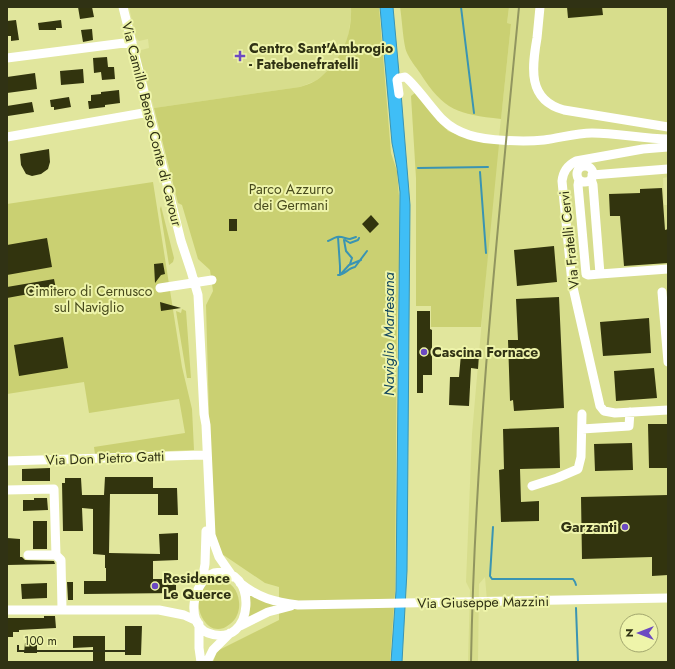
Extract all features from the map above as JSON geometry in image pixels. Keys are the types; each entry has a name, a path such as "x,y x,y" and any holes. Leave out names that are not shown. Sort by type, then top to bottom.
{"street":[{"name":"Via Camillo Benso Conte di Cavour","path":"123,7 181,241 182,255 191,283 198,295 198,320 206,425 211,535 219,557 237,580"},
{"path":"540,7 533,60 533,72 537,88 546,100 556,107 564,110 668,126"},
{"path":"7,58 132,42"},
{"path":"399,94 398,80 399,78 405,77 412,81 428,104 448,124 468,135 525,141 593,133 668,139"},
{"path":"7,137 149,112"},
{"path":"657,125 668,130"},
{"name":"Via Fratelli Cervi","path":"630,412 606,412 602,410 599,404 572,283 566,223 563,179 564,172 572,163 576,161 668,147"},
{"path":"600,274 593,185 589,168 582,167 577,172 579,180 578,185 586,274 588,275 668,269"},
{"path":"579,180 584,182 591,177 668,168"},
{"path":"566,223 581,221"},
{"path":"160,288 212,280"},
{"path":"662,292 668,362"},
{"path":"582,429 629,426 630,412 668,410"},
{"name":"Via Camillo Benso Conte di Cavour","path":"202,581 205,564 206,524 202,425 204,414"},
{"path":"532,486 557,478 578,468 581,457 582,414"},
{"name":"Via Don Pietro Gatti","path":"7,461 203,455"},
{"path":"7,490 54,489 56,555 61,560 62,609"},
{"path":"28,555 56,555"},
{"path":"201,662 198,623 194,610 195,593 202,581 208,576 217,573 228,574 237,580 246,596 247,608 244,619 238,628 230,633 213,650 207,662"},
{"name":"Via Giuseppe Mazzini","path":"237,580 253,592 265,598 278,602 298,605 668,598"},
{"name":"Via Giuseppe Mazzini","path":"238,628 268,612 298,605"},
{"path":"7,610 159,610 184,615 198,623 208,633 220,635 230,633"}],"shaded area":[{"name":"Centro Sant'Ambrogio - Fatebenefratelli","path":"129,7 351,7 351,17 348,38 343,50 324,75 315,81 300,87 154,108 139,54 141,50 149,48 148,39 139,41 136,38"},
{"path":"509,7 668,7 668,177 663,178 664,205 668,205 668,596 487,601 485,577 479,584 478,662 468,662 470,590 466,582 472,434 493,193 511,24 507,23"}],"green space":[{"name":"Parco Azzurro dei Germani","path":"351,7 379,7 391,153 397,171 399,196 395,593 390,662 213,662 217,651 279,620 279,587 265,583 222,554 215,534 209,415 206,305 213,291 210,270 198,259 182,205 178,203 154,108 300,87 317,80 331,67 341,53 349,31"},
{"path":"400,7 509,7 507,23 511,24 501,119 463,112 453,108 437,96 411,61 407,53"},
{"path":"415,93 448,131 470,139 499,144 481,327 431,327 431,306 416,306 416,178 411,96"},
{"name":"Cimitero di Cernusco sul Naviglio","path":"153,182 182,367 192,409 194,450 95,454 94,447 185,433 179,399 89,413 84,382 7,394 7,204"},
{"path":"161,206 174,258 173,262 169,265 160,209"},
{"path":"182,309 186,311 191,378 187,378 176,311 181,313"},
{"path":"218,579 227,582 233,587 237,594 239,605 238,614 234,620 230,624 220,629 212,628 205,621 200,612 198,602 200,592 207,584"},
{"path":"249,593 277,605 248,617 250,605"}],"water":[{"path":"380,7 393,7 399,73 395,78 401,93 410,205 407,571 402,662 391,662 396,591 400,192 392,143"}],"building":[{"path":"78,7 92,7 94,17 80,19"},
{"path":"567,7 602,7 603,15 568,18"},
{"path":"16,20 19,40 11,41 11,36 7,36 7,21"},
{"path":"61,20 62,28 56,28 56,30 39,30 38,23"},
{"path":"92,29 93,40 83,42 81,30"},
{"path":"107,57 108,67 114,67 115,79 102,80 101,72 94,73 93,58"},
{"path":"83,69 84,83 61,85 60,71"},
{"path":"35,73 37,89 7,93 7,77"},
{"path":"119,90 120,103 89,109 88,101 91,101 91,95"},
{"path":"69,97 71,107 54,110 54,107 51,107 50,100"},
{"path":"32,102 34,112 8,116 7,106"},
{"path":"49,149 50,162 48,169 41,174 32,176 26,174 21,165 20,154"},
{"path":"662,188 665,230 668,229 668,263 624,266 620,216 610,216 609,194 640,193 640,189"},
{"path":"371,215 379,224 370,233 362,224"},
{"path":"229,219 237,219 237,231 229,231"},
{"path":"47,238 52,267 7,275 7,245"},
{"path":"554,246 557,282 517,286 514,250"},
{"path":"163,263 165,274 161,275 155,283 154,264"},
{"path":"54,279 56,289 7,298 7,287"},
{"path":"559,297 564,408 514,411 513,400 510,401 508,340 518,340 516,299"},
{"path":"160,302 181,308 161,311"},
{"name":"Cascina Fornace","path":"417,311 430,311 430,329 432,330 432,375 423,375 423,393 417,393"},
{"path":"649,318 651,353 603,356 600,322"},
{"path":"63,337 68,368 19,376 14,345"},
{"path":"461,354 479,355 478,369 471,368 469,406 449,405 450,377 459,377"},
{"path":"654,368 657,398 616,401 614,371"},
{"path":"648,424 668,424 668,468 649,468"},
{"path":"559,427 560,468 520,469 521,502 539,501 539,521 501,522 499,470 504,469 503,429"},
{"path":"632,443 633,470 595,471 594,444"},
{"path":"50,468 50,481 22,481 22,469"},
{"path":"105,477 153,477 153,488 177,488 178,515 158,515 158,494 110,494 109,553 160,554 159,534 178,533 178,560 153,561 153,579 176,579 176,593 84,594 84,581 106,581 105,555 93,554 93,509 82,508 83,531 63,531 62,483 65,483 65,478 81,478 82,495 104,495"},
{"name":"Garzanti","path":"668,495 668,575 652,576 652,557 582,559 581,497"},
{"path":"34,498 47,498 48,510 23,511 23,500 34,500"},
{"path":"33,521 47,521 47,549 33,549"},
{"path":"7,538 20,539 20,557 25,560 54,561 55,564 7,565"},
{"path":"67,582 73,582 73,600 68,600"},
{"path":"47,583 47,598 22,599 21,584"},
{"path":"44,616 55,616 56,628 19,630 19,632 13,632 13,637 7,637 7,618 44,618"},
{"path":"125,626 142,626 141,655 125,655"},
{"path":"73,636 105,636 105,662 93,662 93,647 73,648"},
{"path":"25,643 37,645 37,653 24,653"}],"waterway":[{"path":"461,7 474,113"},
{"path":"418,168 488,167"},
{"path":"480,172 486,253"},
{"path":"328,241 337,237 350,239 356,237"},
{"path":"338,237 340,275"},
{"path":"345,240 350,243 358,240 359,238"},
{"path":"344,240 346,251 352,258 350,264"},
{"path":"338,275 343,274 355,267 367,251"},
{"path":"340,275 349,265 361,260"},
{"path":"493,527 490,576 492,579 573,579 576,585"},
{"path":"576,608 578,662"}],"railway":[{"path":"471,662 473,580 482,416 519,7"}],"place":[{"name":"Centro Sant'Ambrogio - Fatebenefratelli","path":"240,56"},
{"name":"Cascina Fornace","path":"424,352"},
{"name":"Garzanti","path":"625,527"},
{"name":"Residence Le Querce","path":"155,586"}],"water label":[{"name":"Naviglio Martesana","path":"389,334"}]}
